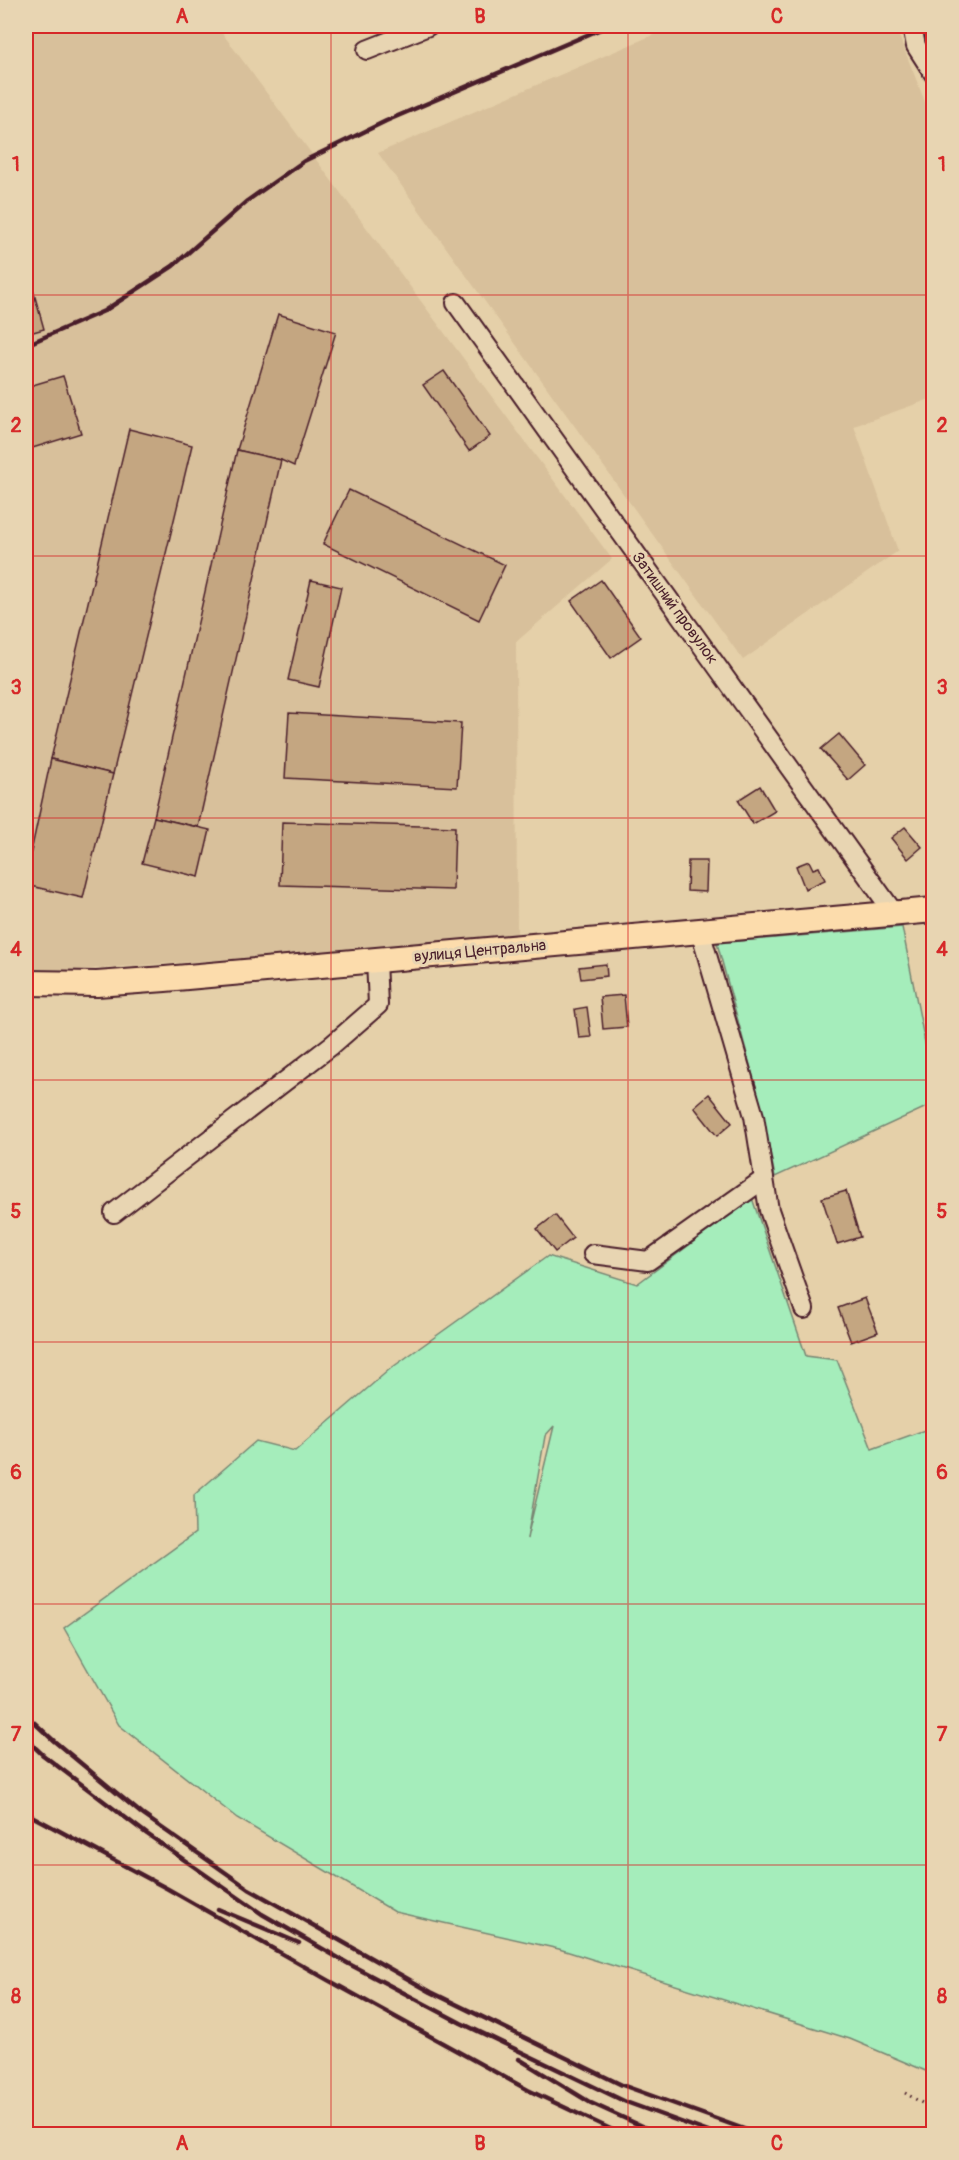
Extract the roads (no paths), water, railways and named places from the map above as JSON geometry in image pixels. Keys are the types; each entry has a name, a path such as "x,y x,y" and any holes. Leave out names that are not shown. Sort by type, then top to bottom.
{"main road":[{"name":"вулиця Центральна","path":"26,983 97,984 933,910"}],"street":[{"path":"367,50 428,26"},
{"path":"912,26 916,46 933,74"},
{"name":"Затишний провулок","path":"456,303 894,913"},
{"path":"700,931 754,1116 769,1210 804,1309"},
{"path":"114,1213 332,1046 378,1005 376,960"},
{"path":"593,1254 648,1261 764,1179"}],"railway":[{"path":"26,345 104,311 173,266 247,201 304,161 386,121 608,26"},
{"path":"26,1715 142,1814 249,1889 431,1992 622,2085 758,2134"},
{"path":"26,1739 43,1755 147,1834 262,1914 349,1964 461,2023 626,2102 714,2134"},
{"path":"26,1813 168,1889 528,2090 621,2134"},
{"path":"218,1909 299,1943"},
{"path":"519,2059 591,2103 659,2134"}]}
